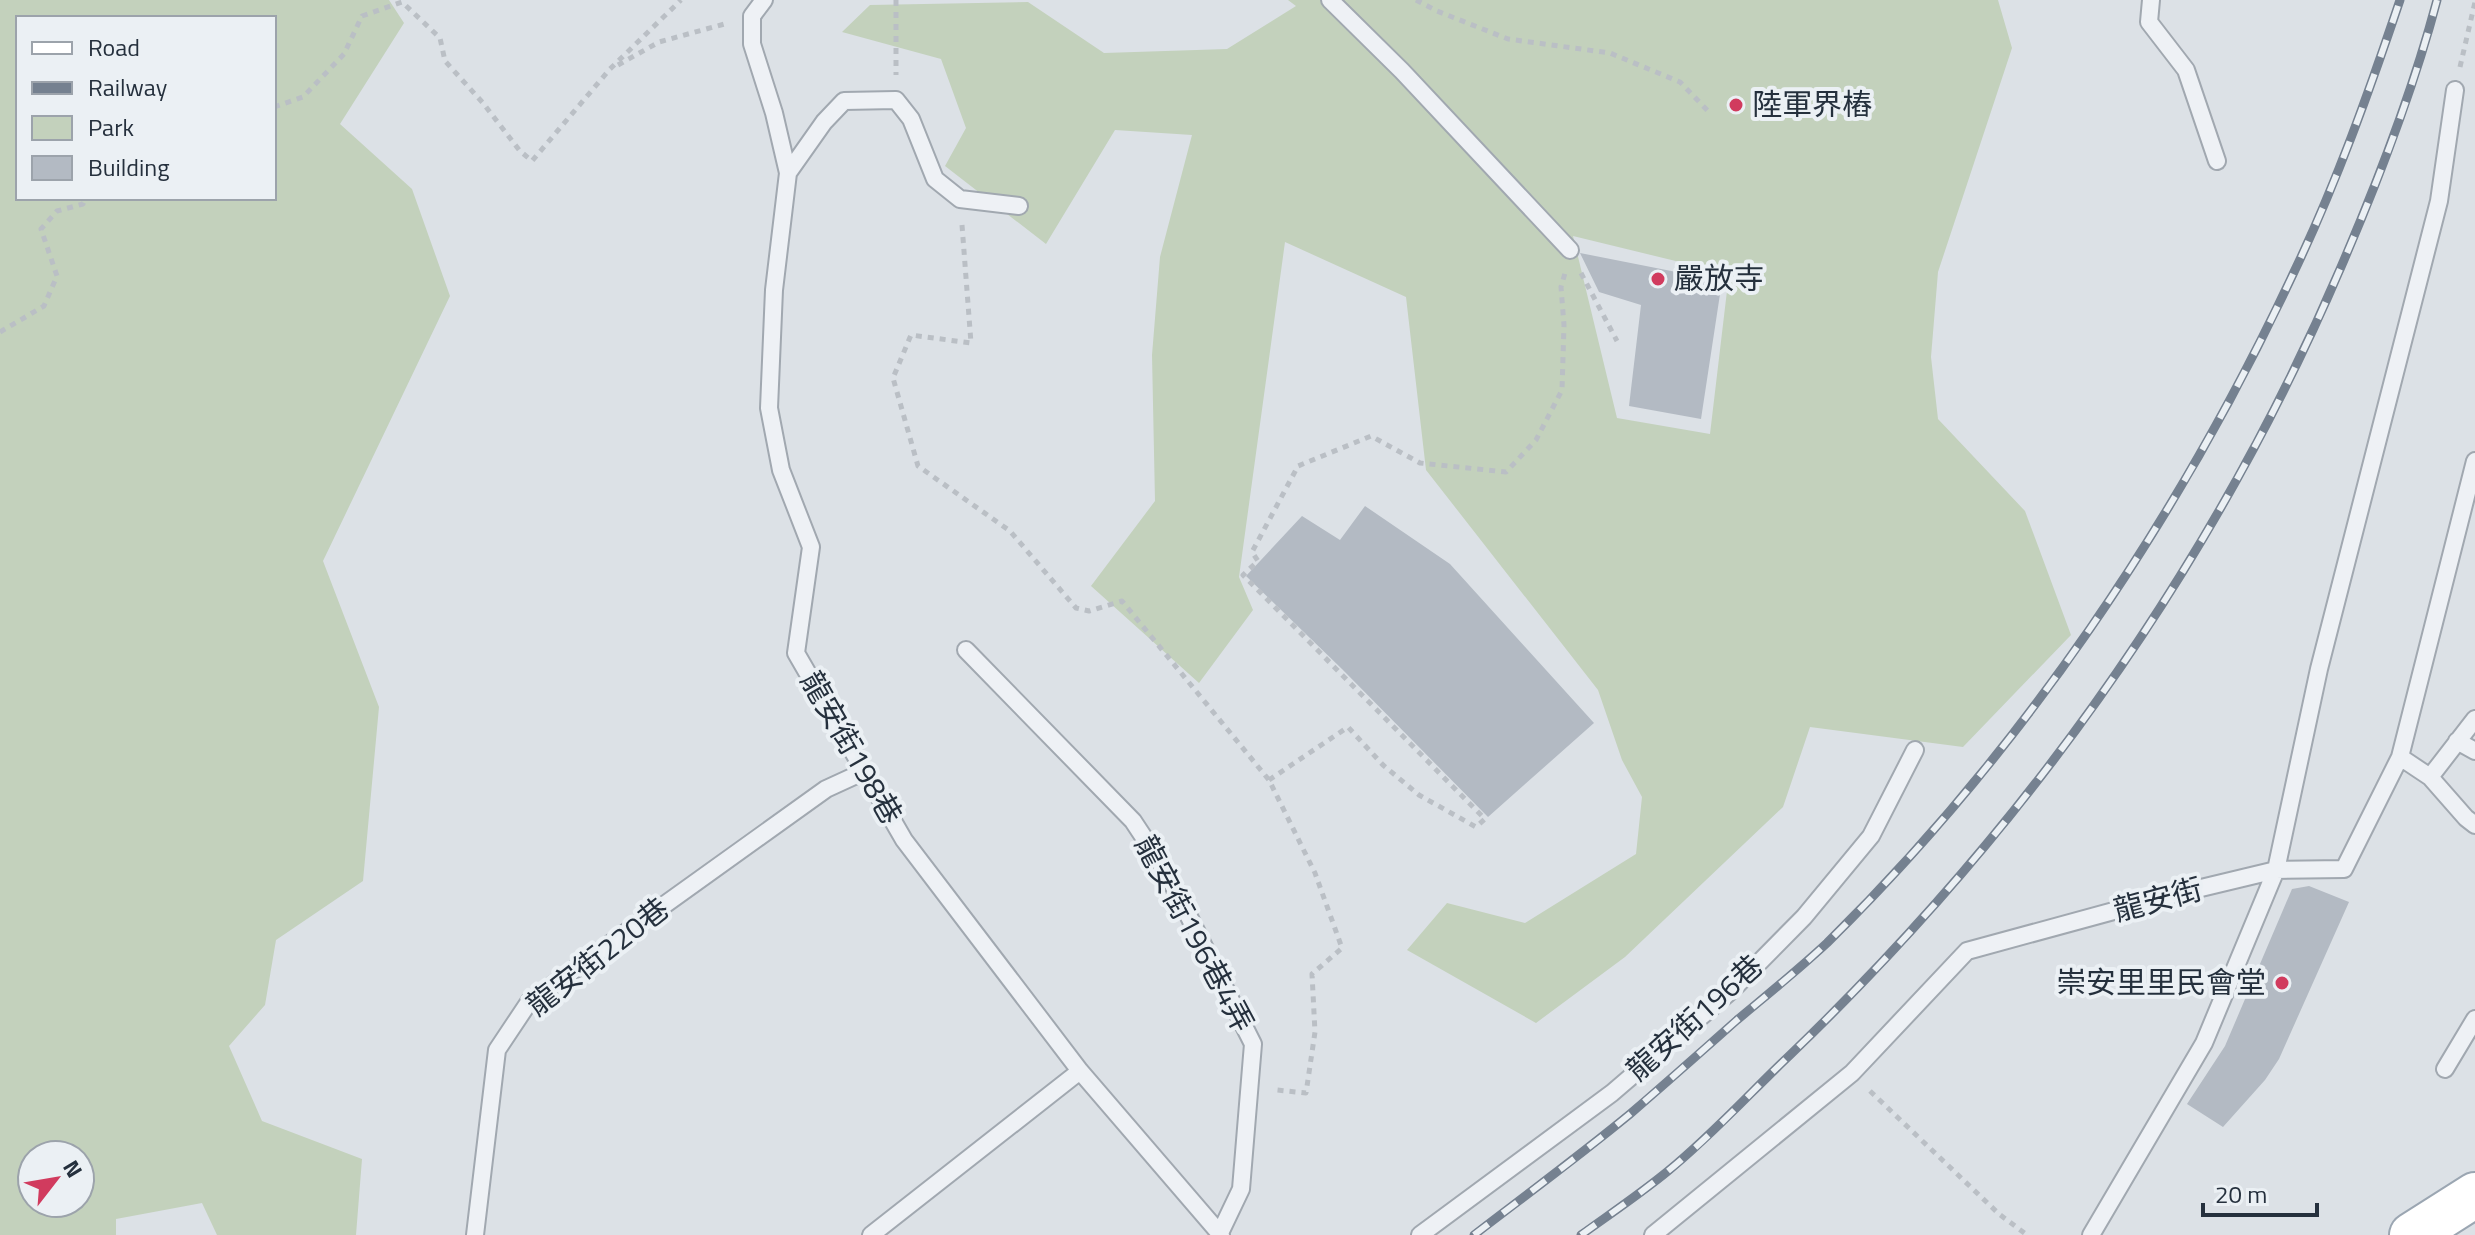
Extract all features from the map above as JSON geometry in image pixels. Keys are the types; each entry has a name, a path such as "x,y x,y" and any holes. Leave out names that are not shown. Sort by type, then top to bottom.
{"main road":[{"path":"2412,1235 2475,1195"}],"lane":[{"path":"752,16 764,0"},
{"path":"1330,0 1402,71 1570,250"},
{"path":"2151,0 2149,22 2186,70 2217,161"},
{"name":"龍安街198巷","path":"752,16 752,44 774,113 788,173 774,290 769,408 781,470 811,547 796,653 904,840 1080,1071 1220,1234"},
{"path":"2091,1235 2204,1043 2276,870 2319,669 2439,201 2455,90"},
{"path":"788,173 824,122 844,101 896,100 911,119 935,179 960,199 1019,206"},
{"name":"龍安街","path":"1653,1235 1852,1073 1967,951 2276,870 2344,869 2400,757 2475,461"},
{"name":"龍安街196巷4弄","path":"966,650 1133,821 1166,871 1253,1044 1241,1189 1220,1234"},
{"path":"2430,777 2475,719"},
{"path":"2457,741 2475,751"},
{"name":"龍安街196巷","path":"1420,1235 1612,1093 1732,990 1804,917 1871,836 1915,750"},
{"path":"2400,757 2430,777 2475,825"},
{"name":"龍安街220巷","path":"475,1235 497,1050 529,1002 826,789 863,772"},
{"path":"2445,1069 2475,1019"},
{"path":"871,1235 1080,1071"}],"path":[{"path":"276,106 303,97 344,54 362,16 402,2 440,38 445,61 520,151 532,161 610,69 681,0"},
{"path":"896,0 896,100"},
{"path":"1416,0 1508,39 1610,53 1680,82 1708,111"},
{"path":"2455,90 2475,2"},
{"path":"610,69 659,42 752,16"},
{"path":"960,199 971,343 911,335 893,378 918,466 1010,531 1076,608 1089,611 1122,601 1269,780 1315,873 1342,948 1312,974 1315,1032 1306,1093 1248,1087"},
{"path":"0,332 44,306 57,276 41,229 57,211 83,204 85,200"},
{"path":"1570,250 1617,341"},
{"path":"1269,780 1348,727 1383,765 1419,795 1476,827 1485,819 1243,575 1258,561 1252,552 1298,466 1371,436 1420,463 1506,472 1536,440 1562,390 1564,325 1561,287 1570,250"},
{"path":"1852,1073 1999,1214 2027,1235"}],"green space":[{"path":"0,0 389,0 404,23 340,124 412,189 450,296 323,561 379,707 363,881 276,940 265,1005 229,1046 262,1121 362,1159 356,1235 217,1235 202,1203 116,1219 116,1235 0,1235"},
{"path":"1288,0 1998,0 2012,48 1938,272 1931,357 1938,419 2025,511 2071,635 1963,747 1810,727 1783,807 1625,957 1536,1023 1407,950 1447,903 1525,923 1636,854 1642,797 1622,760 1598,690 1426,470 1406,297 1285,242 1239,577 1253,610 1199,683 1091,586 1155,501 1152,355 1160,257 1192,135 1115,130 1046,244 945,166 966,128 941,59 842,32 870,5 1028,2 1104,53 1227,49 1296,6","holes":["1573,236 1729,274 1710,434 1617,418"]}],"building":[{"path":"1580,253 1722,281 1701,419 1629,406 1641,305 1599,292"},
{"path":"1365,506 1450,564 1594,723 1488,817 1246,576 1302,516 1340,540"},
{"name":"崇安里里民會堂","path":"2309,886 2349,902 2279,1059 2265,1080 2223,1127 2187,1104 2225,1046 2292,889"}],"railway":[{"path":"1474,1235 1630,1114 1827,943 1966,792 2030,712 2147,543 2249,364 2338,172 2400,0"},
{"path":"1581,1235 1700,1143 1876,969 1957,879 2034,786 2105,689 2172,589 2234,485 2290,378 2341,267 2381,169 2406,102 2437,0"}],"place":[{"name":"陸軍界樁","path":"1736,105"},
{"name":"嚴放寺","path":"1658,279"},
{"name":"崇安里里民會堂","path":"2282,983"}]}
